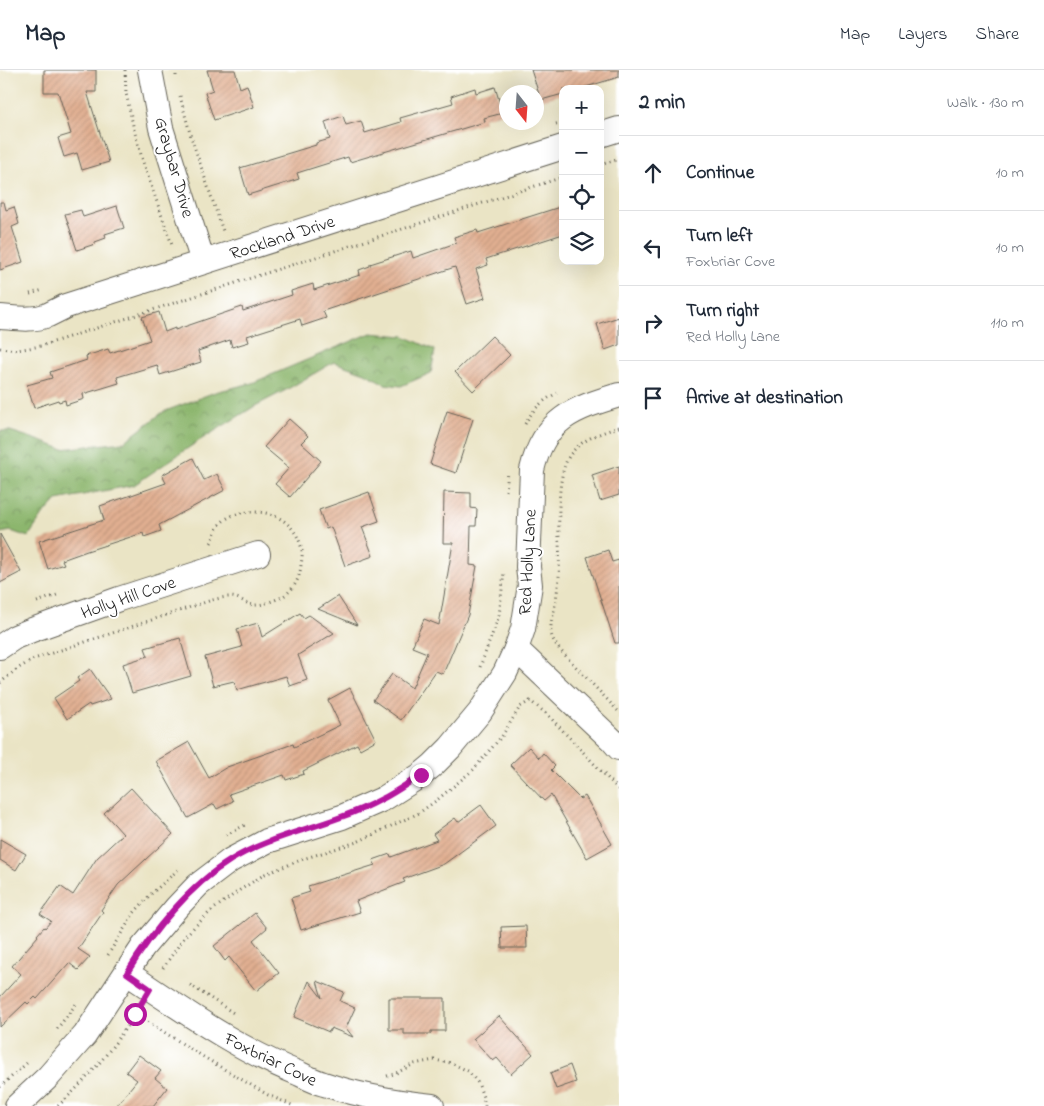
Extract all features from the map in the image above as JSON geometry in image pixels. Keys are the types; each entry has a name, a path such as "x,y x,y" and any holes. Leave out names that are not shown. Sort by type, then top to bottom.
{"street":[{"name":"Graybar Drive","path":"150,70 162,128 203,262"},
{"path":"604,134 619,129"},
{"name":"Rockland Drive","path":"0,316 34,318 46,315 66,306 559,148"},
{"name":"Red Holly Lane","path":"17,1106 48,1078 85,1035 143,947 198,884 231,860 267,842 342,817 383,799 421,775 450,748 480,712 505,672 523,629 530,585 528,568 532,470 535,457 544,438 566,416 586,406 619,395"},
{"name":"Holly Hill Cove","path":"0,647 15,637 32,630 119,599 258,554"},
{"path":"516,649 617,742"},
{"name":"Foxbriar Cove","path":"127,973 214,1031 283,1068 323,1084 348,1091 398,1102 432,1106"}],"path":[{"path":"125,70 126,93 134,130 144,165 173,247"},
{"path":"176,70 178,84"},
{"path":"179,92 191,137 223,231"},
{"path":"604,164 619,159"},
{"path":"0,348 17,350 41,346 559,178"},
{"path":"522,430 529,416 544,400 564,390"},
{"path":"618,711 560,650 552,639 551,625 559,576 560,492 563,471 569,455 583,441 619,427"},
{"path":"506,494 509,464"},
{"path":"480,668 499,616 505,565"},
{"path":"225,836 251,822"},
{"path":"107,958 134,913 150,895 186,864"},
{"path":"58,1106 91,1073 117,1040 163,968 170,973"},
{"path":"186,983 242,1018"},
{"path":"54,1034 77,1003"},
{"path":"135,1014 268,1095 294,1106"},
{"path":"385,1076 394,1074 414,1064 434,1060 451,1063 468,1071 478,1083 485,1106"},
{"path":"0,1086 29,1061"}],"green space":[{"path":"371,333 404,336 435,350 431,373 401,386 385,384 365,373 334,362 255,406 197,442 134,485 57,500 43,515 28,537 11,531 0,533 0,431 10,431 62,449 124,442 163,412 215,392 252,383"}],"building":[{"path":"44,70 96,70 96,92 87,92 109,162 82,170 77,153 64,157 58,138 71,134 58,92 44,92"},
{"path":"207,70 235,70 240,88 247,85 254,107 214,120 205,93 213,90"},
{"path":"531,70 619,70 619,77 592,85 559,85 559,95 544,99 544,85 536,85"},
{"path":"495,87 499,100 499,114 484,118 485,122 350,162 348,157 297,173 299,179 248,195 240,168 330,139 325,122 343,116 346,125 361,121 365,133 401,122 400,118 453,103 451,96 475,88 476,93"},
{"path":"0,202 4,202 6,210 14,207 19,224 12,227 23,262 0,270"},
{"path":"117,206 124,228 105,234 106,238 77,250 65,214 81,210 83,217"},
{"path":"559,207 559,235 486,259 488,265 476,269 485,298 467,304 455,267 323,311 326,318 302,326 300,319 247,336 249,342 232,347 230,340 198,351 201,362 160,375 157,365 117,377 119,383 83,394 84,399 66,405 65,400 59,402 58,400 34,408 27,385 52,378 50,372 87,360 86,356 108,349 110,353 150,340 142,317 159,312 165,332 175,328 175,330 242,307 243,311 292,295 291,291 313,284 314,290 360,275 359,270 370,266 370,264 411,251 413,258 456,243 454,237 477,230 478,233"},
{"path":"619,317 619,345 605,350 597,324"},
{"path":"492,336 510,355 473,391 455,372"},
{"path":"447,411 473,419 456,473 430,464"},
{"path":"289,419 308,436 301,443 321,461 290,497 275,484 289,468 264,447"},
{"path":"193,458 204,480 217,474 225,490 159,525 161,531 144,537 143,533 87,551 62,560 64,564 48,569 39,541 104,520 100,506 166,483 162,475"},
{"path":"619,466 619,495 600,501 592,475"},
{"path":"369,492 379,521 362,527 373,556 345,566 331,527 326,529 319,510"},
{"path":"444,492 471,493 471,508 477,509 476,526 471,526 470,565 477,566 468,615 443,674 436,671 401,720 373,700 392,674 412,688 427,653 412,647 424,619 439,625 453,543 443,543"},
{"path":"0,534 21,572 0,583"},
{"path":"608,550 612,562 619,560 619,643 615,643 587,557"},
{"path":"338,596 357,625 318,609"},
{"path":"300,613 304,618 309,615 334,633 298,655 307,680 290,686 286,676 237,690 234,681 213,686 205,657 242,647 237,629 258,623 262,637"},
{"path":"180,638 191,676 132,693 123,664 148,656 145,648"},
{"path":"90,669 111,699 90,706 89,704 67,719 54,698 79,681 77,678"},
{"path":"350,688 376,740 360,749 357,744 303,771 304,774 286,780 284,775 229,794 233,801 217,809 214,804 188,818 156,761 189,742 209,778 227,767 293,744 294,747 340,725 328,700"},
{"path":"529,747 539,758 543,753 555,766 551,770 580,799 585,796 612,844 587,858 551,795 544,801 510,765"},
{"path":"131,788 173,834 118,885 101,910 103,912 78,949 90,957 78,970 69,963 37,999 35,997 28,1004 26,1002 0,1027 0,997 21,974 12,966 51,921 40,914 60,886 73,895 97,858 123,834 104,813"},
{"path":"481,805 496,826 444,864 403,879 405,882 356,901 360,912 301,930 291,898 310,892 308,886 375,865 373,860 390,854 391,857 437,840 433,834 455,818 458,822"},
{"path":"0,839 26,854 16,870 0,860"},
{"path":"255,913 267,928 253,940 279,973 256,991 229,957 225,961 214,946"},
{"path":"526,926 527,948 502,948 501,927"},
{"path":"309,981 322,998 317,981 344,992 340,1001 355,1008 346,1028 353,1037 331,1028 329,1032 294,1017"},
{"path":"389,998 445,998 445,1031 431,1031 431,1034 404,1034 404,1030 389,1030"},
{"path":"499,1016 533,1054 511,1074 497,1058 493,1061 473,1039"},
{"path":"139,1055 161,1071 155,1078 167,1088 153,1106 116,1106 137,1080 126,1072"},
{"path":"570,1065 576,1082 556,1089 550,1073"}],"route":[{"path":"135,1014 150,989 127,973 143,947 198,884 231,860 267,842 342,817 383,799 421,775"}]}
